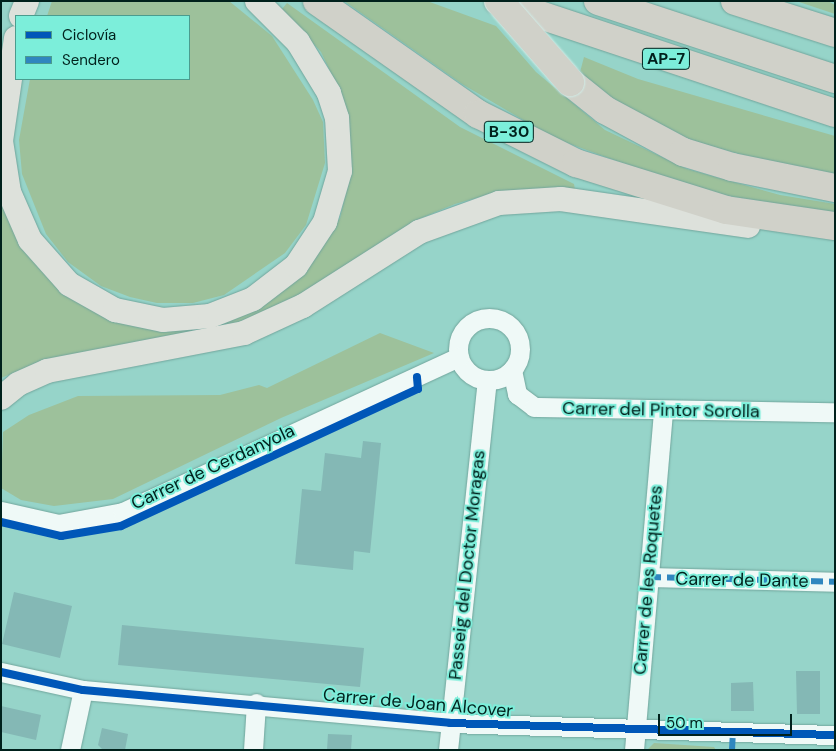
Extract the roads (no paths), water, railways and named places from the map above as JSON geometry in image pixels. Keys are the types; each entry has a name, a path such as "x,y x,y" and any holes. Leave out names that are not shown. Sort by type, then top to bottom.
{"highway":[{"name":"B-30","path":"317,1 478,114 561,157 645,188 726,210 835,226"},
{"path":"499,1 570,82 605,110 683,152 732,167 835,188"},
{"name":"AP-7","path":"499,1 835,113"},
{"name":"AP-7","path":"598,1 835,79"},
{"path":"735,1 835,33"}],"main road":[{"path":"21,15 28,1"},
{"path":"15,45 1,141 8,192 30,240 69,284 116,310 162,320 210,316 253,299 296,266 325,222 340,171 337,118 329,93 298,42 258,1"},
{"path":"1,71 15,33"},
{"path":"1,398 18,384 47,371 244,333 303,306 419,232 499,204 561,199 835,237"}],"street":[{"path":"489,317 514,330 519,358 512,370 488,380 470,373 459,357 464,330 489,317"},
{"name":"Carrer de Cerdanyola","path":"6,510 77,523 123,512 459,357"},
{"name":"Carrer del Pintor Sorolla","path":"512,370 517,394 534,407 835,412"},
{"name":"Passeig del Doctor Moragas","path":"448,750 488,380"},
{"name":"Carrer de les Roquetes","path":"635,741 663,410"},
{"name":"Carrer de Dante","path":"649,577 835,582"},
{"name":"Carrer de Joan Alcover","path":"1,672 83,690 256,703 635,741 732,742 835,735"},
{"path":"70,750 83,690"},
{"path":"253,750 256,703"}]}
